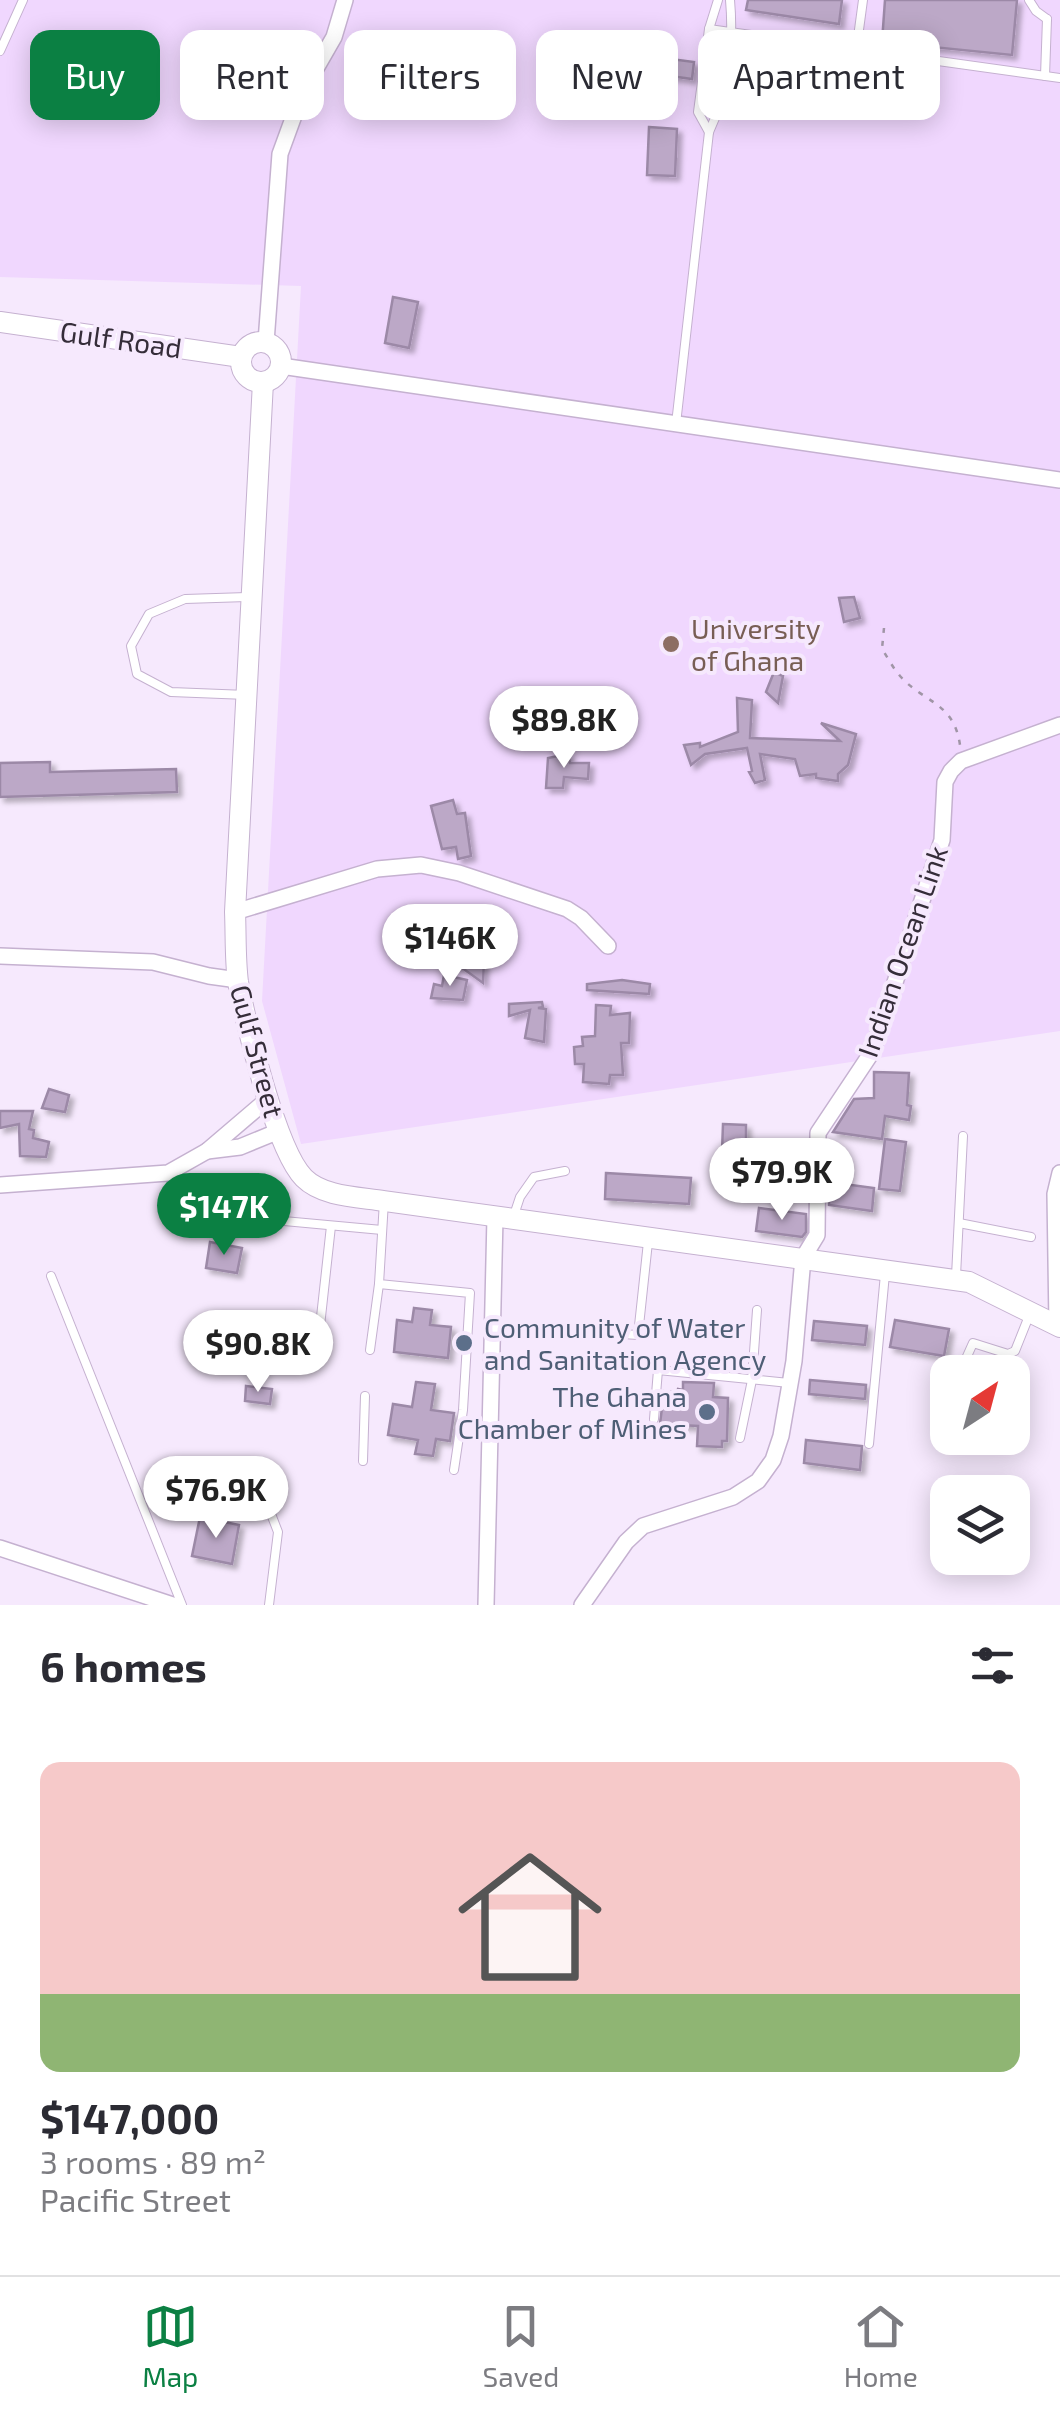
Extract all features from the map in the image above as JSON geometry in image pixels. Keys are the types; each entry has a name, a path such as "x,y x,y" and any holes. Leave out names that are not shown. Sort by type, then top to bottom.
{"street":[{"path":"266,342 280,154 303,90 334,37 345,0"},
{"name":"Gulf Road","path":"0,322 242,357"},
{"path":"266,342 280,354 282,366 275,377 263,382 246,375 242,357 254,343 266,342"},
{"path":"282,366 1060,480"},
{"name":"Gulf Street","path":"263,382 235,912 238,980 268,1100 290,1159 304,1178 316,1187 384,1201 969,1282 1058,1326"},
{"path":"961,761 1060,725"},
{"name":"Indian Ocean Link","path":"582,1605 626,1542 643,1526 733,1497 758,1481 773,1460 790,1384 802,1258 817,1235 818,1132 872,1052 942,840 945,782 961,761"},
{"path":"235,912 378,869 420,866 460,873 568,909 608,946"},
{"path":"0,956 153,962 238,980"},
{"path":"0,1185 168,1172 207,1150 268,1100"},
{"path":"207,1150 240,1148 279,1131"},
{"path":"1058,1326 1055,1194 1060,1173"},
{"path":"486,1605 504,1218"},
{"path":"0,1548 173,1605"}],"lane":[{"path":"0,52 23,0"},
{"path":"709,132 698,112 718,0"},
{"path":"730,0 733,30"},
{"path":"859,30 862,0"},
{"path":"1030,0 1047,19"},
{"path":"1047,19 1058,16"},
{"path":"1045,76 1047,19"},
{"path":"710,29 715,30"},
{"path":"940,63 1060,78"},
{"path":"676,424 709,132 715,120"},
{"path":"247,695 170,692 137,674 131,646 149,614 186,599 252,596"},
{"path":"956,1280 963,1136"},
{"path":"504,1218 534,1177 565,1171"},
{"path":"370,1350 380,1284 384,1201"},
{"path":"251,1218 382,1230"},
{"path":"959,1223 1031,1238"},
{"path":"320,1326 331,1226"},
{"path":"591,1332 638,1335 648,1238"},
{"path":"869,1444 886,1270"},
{"path":"50,1276 182,1605"},
{"path":"380,1284 470,1292 454,1470"},
{"path":"740,1438 752,1380 758,1310"},
{"path":"967,1355 972,1343 1008,1354 1015,1351 1031,1312"},
{"path":"654,1419 658,1370 790,1384"},
{"path":"363,1461 365,1396"},
{"path":"230,1492 266,1501 278,1532 269,1605"}],"path":[{"path":"884,628 882,649 900,676 955,721 961,761"}],"shaded area":[{"name":"University of Ghana","path":"0,0 1060,0 1060,1031 301,1144 262,1001 301,286 0,277"}],"building":[{"path":"748,0 842,0 839,24 746,10"},
{"path":"885,0 1017,0 1012,55 940,48 940,30 883,30"},
{"path":"678,60 694,62 692,79 678,77"},
{"path":"649,127 677,129 675,176 647,175"},
{"path":"393,297 418,302 409,348 385,343"},
{"path":"854,597 860,618 844,622 839,598"},
{"path":"774,672 783,676 778,703 766,692"},
{"path":"737,698 752,700 750,738 840,741 821,723 856,734 848,765 838,774 838,781 816,778 816,774 800,776 795,759 760,754 765,780 755,783 749,772 752,771 747,748 705,754 691,765 684,745 700,743 700,747 738,732"},
{"path":"568,754 570,763 589,763 588,779 564,777 563,788 546,788 548,758"},
{"path":"50,762 50,772 176,769 177,792 0,797 0,763"},
{"path":"453,800 457,814 465,813 471,856 458,859 456,847 442,849 431,806"},
{"path":"453,932 465,934 465,943 470,945 463,961 484,961 483,983 440,952"},
{"path":"444,975 467,980 463,1000 431,998 434,984 442,986"},
{"path":"622,980 650,984 649,994 587,990 587,984"},
{"path":"542,1002 543,1007 538,1008 546,1009 544,1042 525,1038 530,1010 509,1016 509,1004"},
{"path":"596,1005 611,1006 610,1015 630,1013 629,1043 621,1043 623,1075 610,1075 609,1084 583,1082 584,1064 575,1064 574,1047 583,1046 582,1037 595,1036"},
{"path":"874,1072 909,1073 909,1120 885,1116 882,1139 833,1132 854,1099 874,1098"},
{"path":"49,1089 69,1095 65,1112 42,1108"},
{"path":"0,1111 33,1111 29,1129 34,1130 33,1138 49,1142 46,1157 20,1156 19,1124 0,1128"},
{"path":"723,1124 746,1125 746,1140 807,1148 806,1176 745,1168 744,1180 721,1179"},
{"path":"885,1139 906,1142 900,1191 879,1189"},
{"path":"606,1173 691,1178 689,1204 605,1199"},
{"path":"829,1182 874,1188 872,1211 829,1205"},
{"path":"759,1208 806,1214 806,1232 802,1237 756,1231"},
{"path":"210,1242 242,1248 237,1273 206,1268"},
{"path":"414,1308 432,1310 430,1325 451,1327 448,1358 394,1352 397,1320 412,1322"},
{"path":"895,1320 949,1329 944,1355 890,1347"},
{"path":"814,1321 867,1326 865,1345 812,1340"},
{"path":"810,1380 866,1385 865,1399 809,1394"},
{"path":"416,1382 435,1384 431,1410 454,1413 450,1441 436,1439 433,1456 415,1454 418,1440 388,1435 393,1404 412,1407"},
{"path":"683,1382 714,1383 713,1397 728,1398 727,1441 722,1441 722,1447 697,1446 698,1426 660,1424 664,1391 683,1390"},
{"path":"246,1386 272,1389 270,1404 245,1401"},
{"path":"806,1440 862,1446 860,1470 804,1463"},
{"path":"200,1517 239,1525 232,1564 192,1556"}],"place":[{"name":"University of Ghana","path":"671,644"},
{"name":"Community of Water and Sanitation Agency","path":"464,1343"},
{"name":"The Ghana Chamber of Mines","path":"707,1412"}]}
